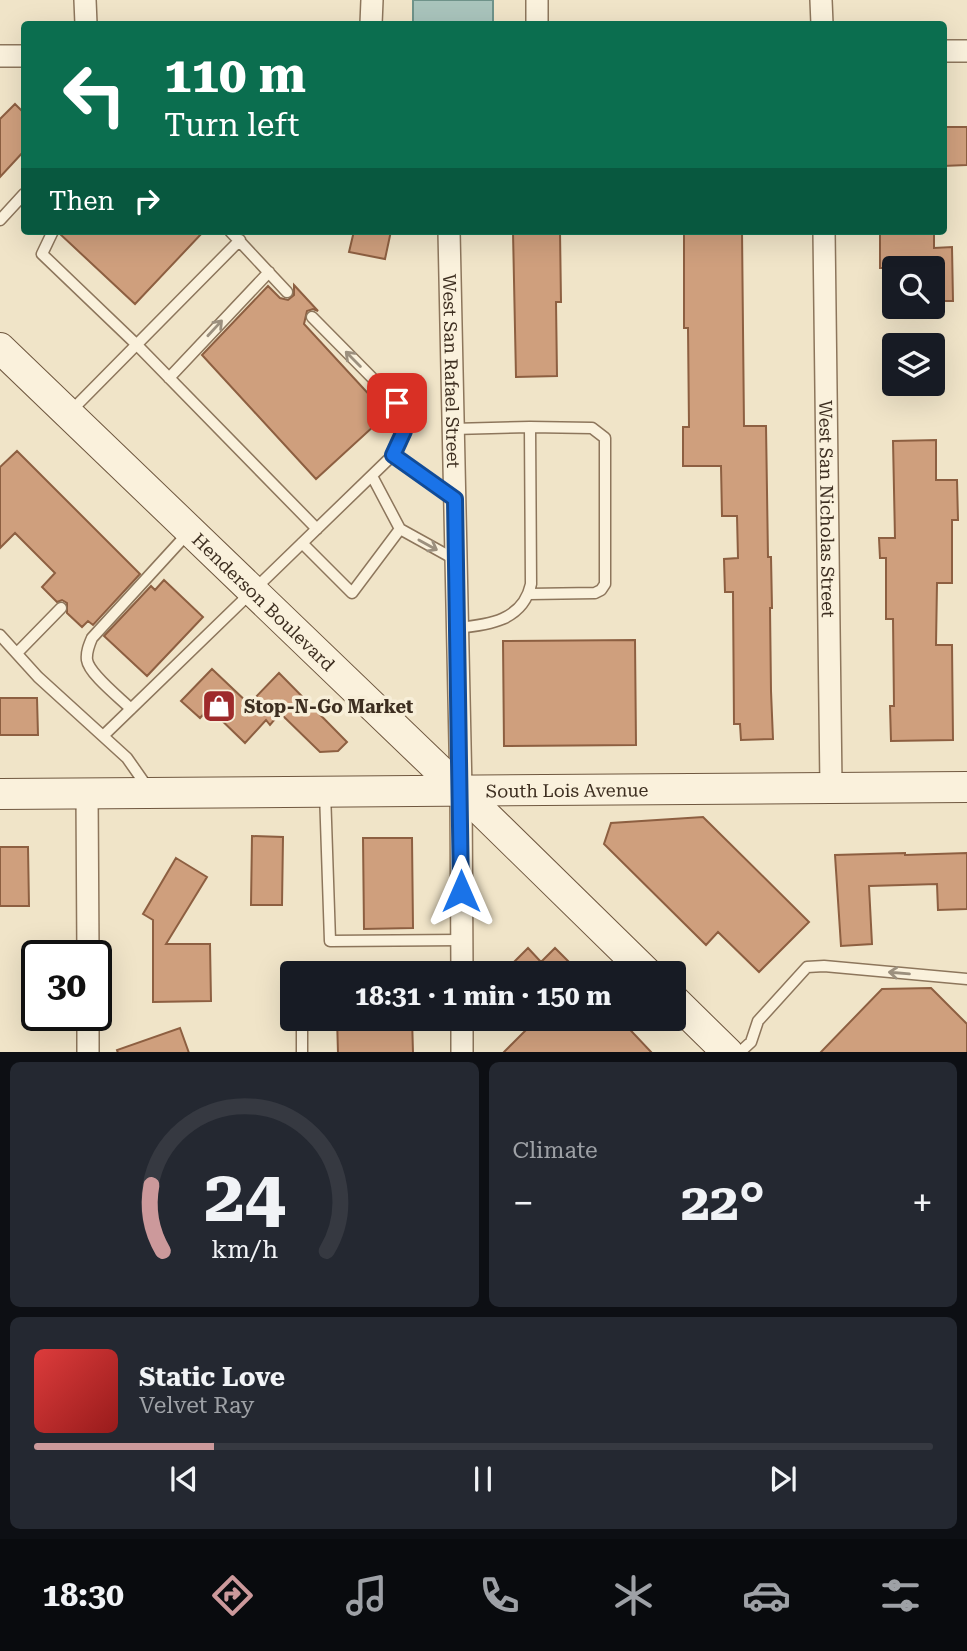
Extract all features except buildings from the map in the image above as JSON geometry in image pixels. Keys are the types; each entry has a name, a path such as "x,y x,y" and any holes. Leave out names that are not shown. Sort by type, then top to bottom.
{"main road":[{"name":"Henderson Boulevard","path":"0,348 635,961"},
{"name":"South Lois Avenue","path":"0,794 967,787"},
{"path":"686,1012 728,1052"}],"street":[{"path":"85,0 86,21"},
{"path":"371,21 372,0"},
{"path":"537,0 537,21"},
{"path":"821,0 821,21"},
{"path":"947,51 967,51"},
{"path":"0,57 21,56"},
{"name":"West San Rafael Street","path":"449,235 461,791 462,961"},
{"name":"West San Nicholas Street","path":"824,235 831,788"},
{"path":"87,793 88,940"},
{"path":"88,1031 88,1052"},
{"path":"462,1031 462,1052"}],"lane":[{"path":"0,220 21,197"},
{"path":"50,235 43,254 137,345 317,528"},
{"path":"234,235 287,292"},
{"path":"68,414 240,240"},
{"path":"169,378 269,272"},
{"path":"103,736 393,455 404,431 397,403 312,317"},
{"path":"457,628 491,625 520,606 529,594 530,427"},
{"path":"453,429 592,428 605,438 605,584 595,593 529,594"},
{"path":"393,455 455,499"},
{"path":"372,476 400,529 456,560"},
{"path":"302,543 352,593 400,529"},
{"path":"131,709 89,668 86,655 88,647 92,638 190,531"},
{"path":"17,653 61,608"},
{"path":"0,635 38,677 127,758 151,793"},
{"path":"325,792 330,941 461,940"},
{"path":"739,1052 751,1042 758,1021 807,967 824,966 967,979"},
{"path":"302,1031 302,1052"}],"water":[{"path":"413,0 493,0 493,21 413,21"}],"place":[{"name":"Stop-N-Go Market","path":"219,706"}],"route":[{"path":"397,403 404,431 393,455 455,499 461,891"}]}
